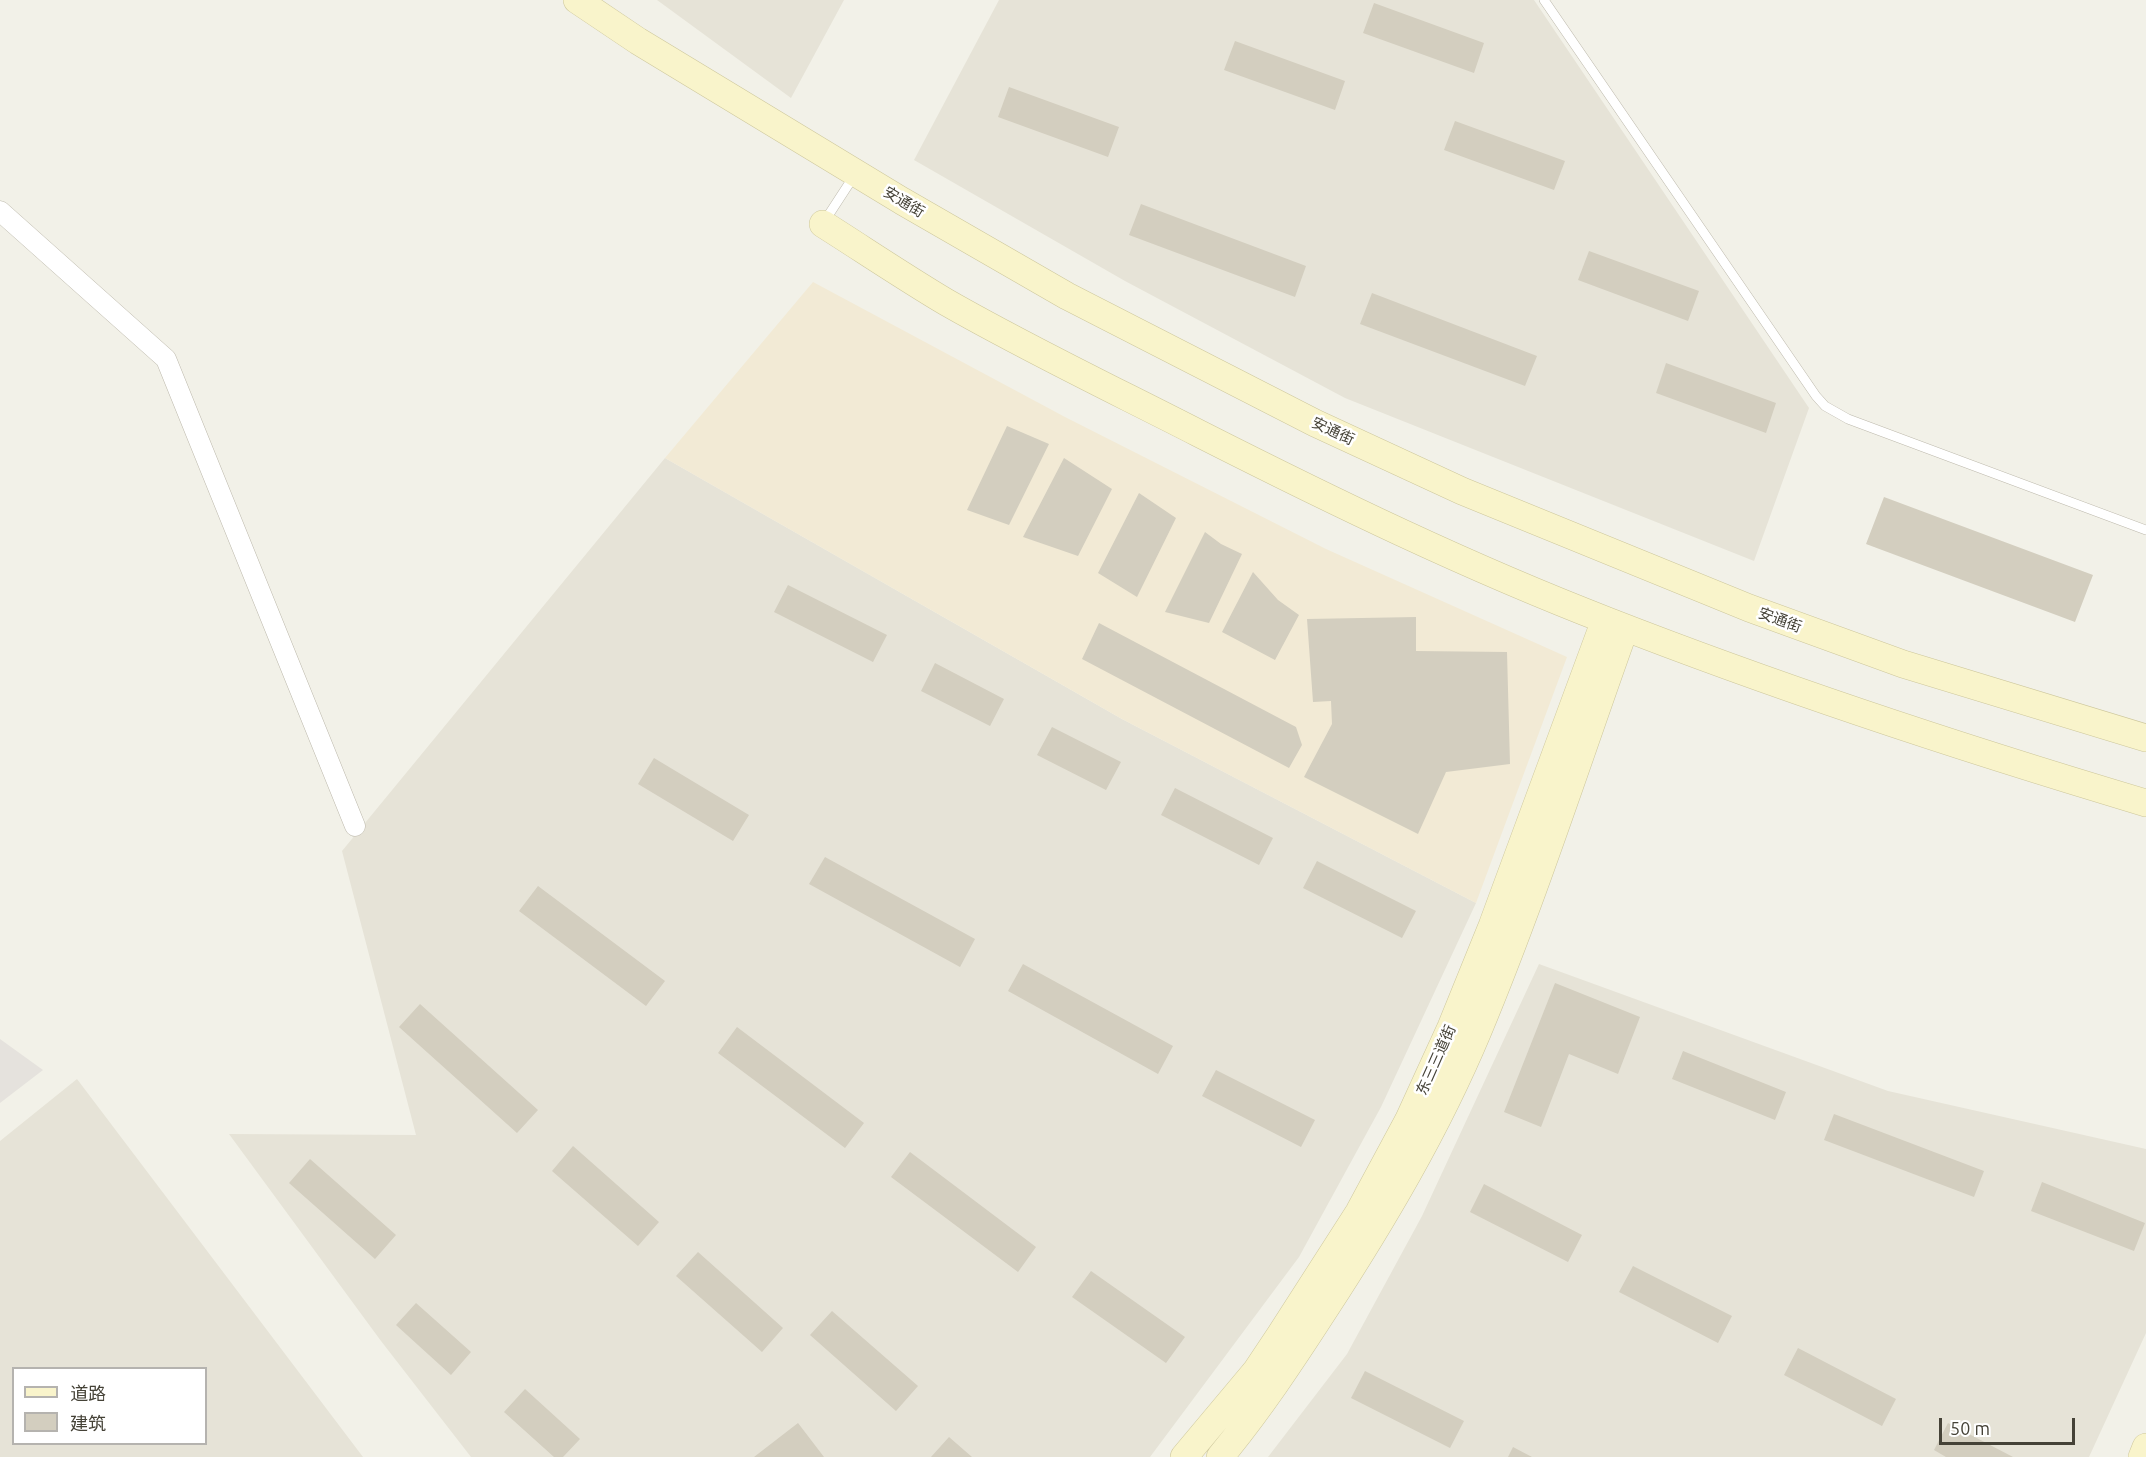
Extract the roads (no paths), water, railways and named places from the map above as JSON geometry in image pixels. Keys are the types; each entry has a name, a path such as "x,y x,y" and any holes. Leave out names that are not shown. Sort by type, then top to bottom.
{"main road":[{"name":"安通街","path":"578,0 638,41 856,173 1067,296 1315,423 1462,491 1749,608 1903,664 2146,738"},
{"path":"823,224 946,302 1032,348 1276,473 1384,524 1615,624 1959,746 2146,803"},
{"name":"东三三道街","path":"1184,1457 1256,1371 1280,1335 1359,1212 1408,1121 1451,1028 1615,624"},
{"name":"东三三道街","path":"1220,1457 1276,1384 1378,1229 1439,1117 1478,1032 1515,937 1615,624"},
{"path":"2142,1457 2146,1447"}],"street":[{"path":"0,211 166,359 355,826"}],"lane":[{"path":"1544,0 1825,406 1848,419 2146,530"},
{"path":"823,224 856,173"}]}
